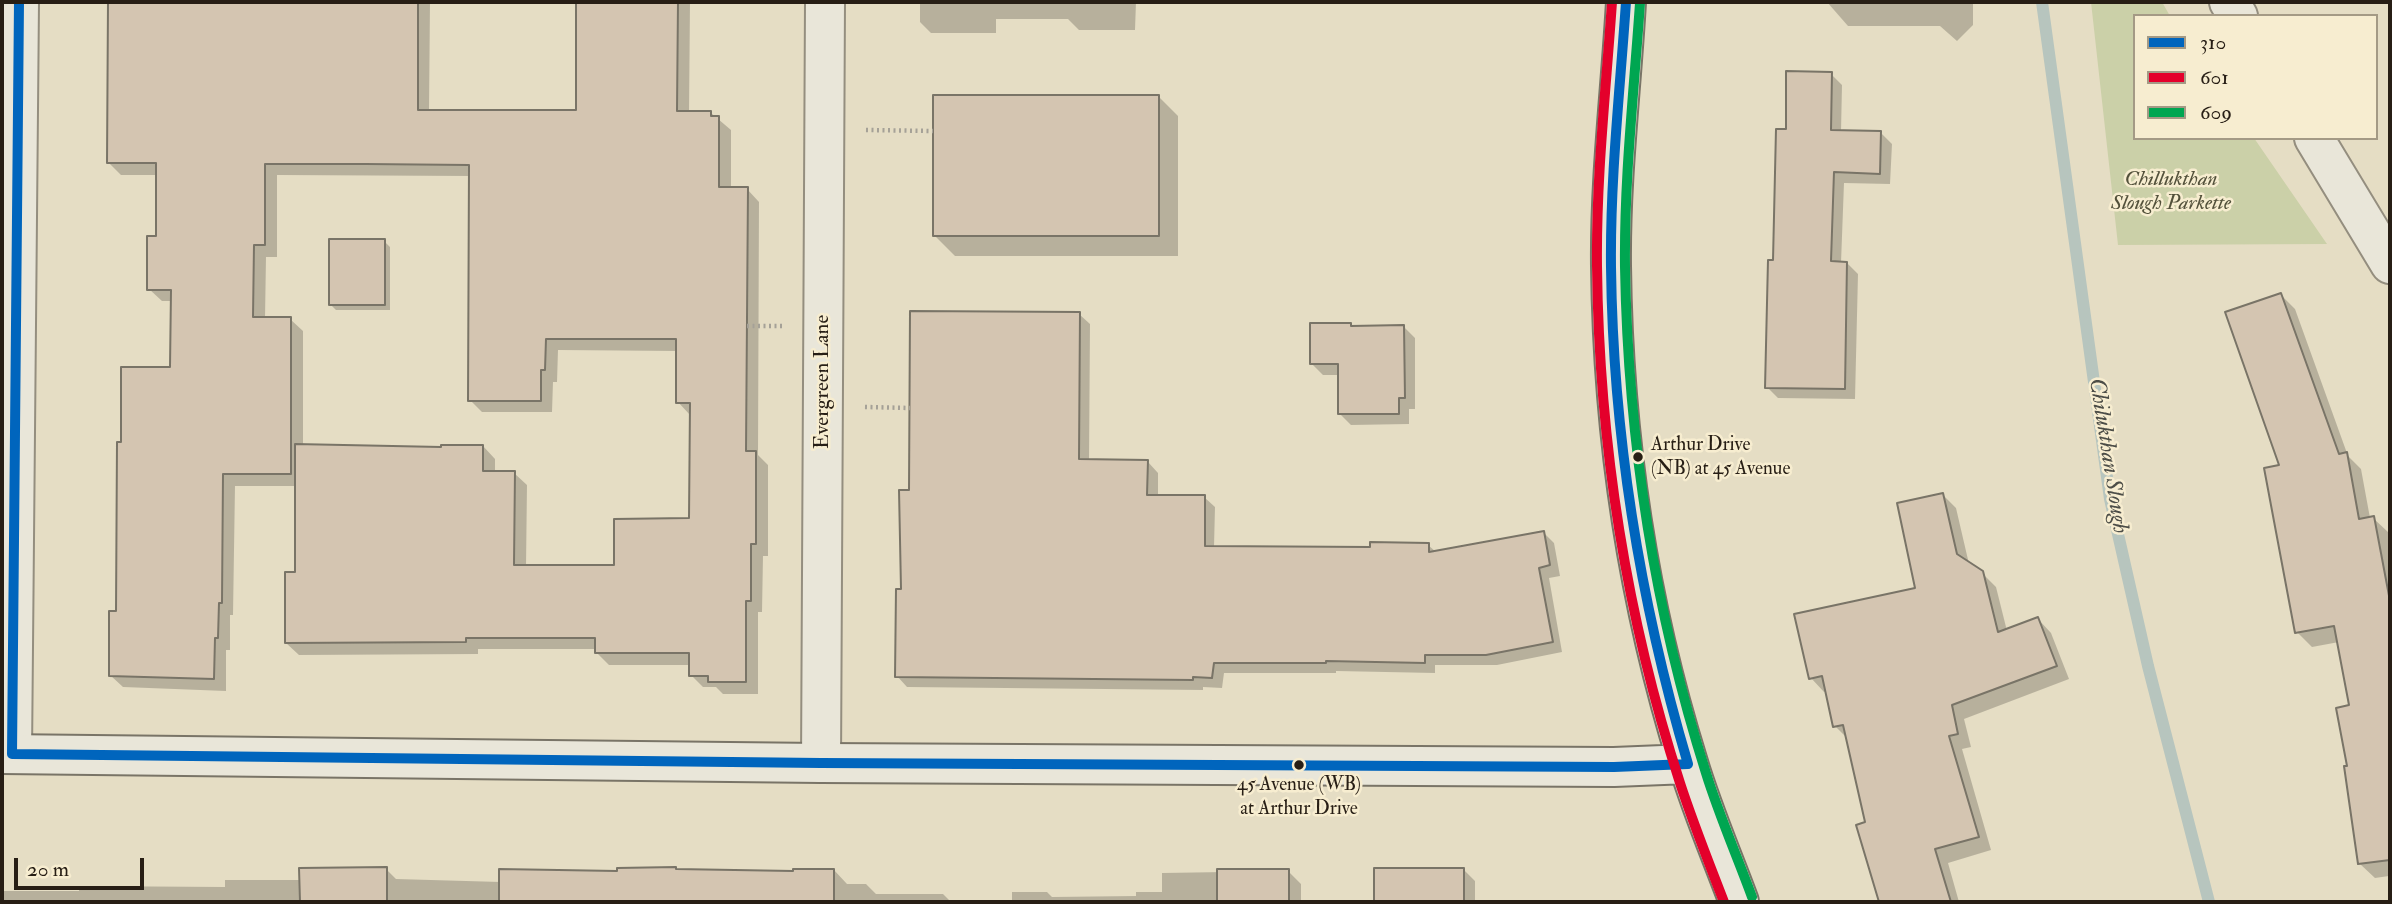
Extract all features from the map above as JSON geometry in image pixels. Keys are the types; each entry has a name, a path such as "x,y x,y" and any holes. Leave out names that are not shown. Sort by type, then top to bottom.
{"street":[{"path":"19,2 7,754 821,763 1614,767 1688,764"},
{"name":"Evergreen Lane","path":"821,763 825,2"},
{"path":"1626,2 1612,213 1613,332 1620,423 1632,519 1652,628 1688,764 1739,902"},
{"path":"2315,140 2390,264"}],"path":[{"path":"858,130 933,131"},
{"path":"747,326 787,326"},
{"path":"857,407 910,408"}],"green space":[{"name":"Chillukthan Slough Parkette","path":"2091,2 2162,2 2169,14 2133,14 2133,140 2255,140 2327,244 2118,245"}],"building":[{"path":"108,2 418,2 418,110 576,110 576,2 678,2 677,111 711,111 711,116 719,116 719,187 748,187 746,451 756,451 756,544 751,544 751,601 746,601 746,682 708,682 708,676 689,676 689,653 595,653 595,638 285,643 285,572 295,572 295,444 441,447 483,445 483,471 515,471 514,565 614,565 614,519 689,518 690,403 676,403 676,339 546,339 545,370 541,370 541,401 468,401 469,165 365,164 265,164 265,245 254,245 253,317 291,317 291,474 223,474 222,603 219,603 218,638 215,638 214,679 109,676 109,611 116,611 117,442 121,442 121,367 170,367 171,290 147,290 147,236 156,236 156,163 107,163"},
{"path":"1786,71 1832,72 1831,130 1881,131 1880,174 1834,172 1831,261 1847,262 1845,389 1765,388 1768,260 1773,260 1776,129 1786,129"},
{"path":"933,95 1159,95 1159,236 933,236"},
{"path":"329,239 385,239 385,305 329,305"},
{"path":"2281,293 2339,454 2347,452 2359,519 2374,516 2390,601 2390,860 2358,864 2344,766 2347,766 2336,708 2349,705 2334,626 2295,633 2264,468 2279,465 2225,312"},
{"path":"910,311 1080,312 1079,459 1148,460 1147,495 1205,495 1205,546 1370,547 1370,542 1429,543 1429,552 1544,531 1550,565 1539,568 1553,642 1486,655 1425,655 1425,663 1214,663 1212,678 1193,677 1193,680 895,677 896,589 901,589 899,490 909,490"},
{"path":"1310,323 1351,323 1351,326 1404,325 1405,398 1399,398 1399,414 1338,414 1338,364 1310,364"},
{"path":"1943,493 1957,554 1983,571 1998,632 2038,617 2057,666 1952,705 1958,734 1949,736 1979,837 1935,849 1951,902 1879,902 1856,825 1865,822 1843,725 1833,727 1822,676 1809,679 1794,614 1915,588 1897,503"},
{"path":"387,867 387,902 300,902 299,868"},
{"path":"617,868 793,871 834,869 834,902 499,902 499,869 617,871"},
{"path":"1374,868 1464,868 1464,902 1374,902"},
{"path":"1217,869 1289,869 1289,902 1217,902"}],"waterway":[{"name":"Chilukthan Slough","path":"2042,2 2110,499 2148,666 2209,902"}],"transit line":[{"name":"310","path":"12,754 19,2"},
{"name":"601","path":"1612,2 1597,233 1599,332 1610,462 1631,592 1661,720 1685,798 1724,902"},
{"name":"310","path":"1626,2 1611,234 1617,393 1632,518 1643,580 1656,642 1688,764"},
{"name":"609","path":"1640,3 1625,234 1627,331 1638,459 1658,586 1688,711 1711,789 1752,897"},
{"name":"310","path":"12,754 821,763 1614,767 1688,764"}],"place":[{"name":"Arthur Drive (NB) at 45 Avenue","path":"1638,457"},
{"name":"45 Avenue (WB) at Arthur Drive","path":"1299,765"}]}
